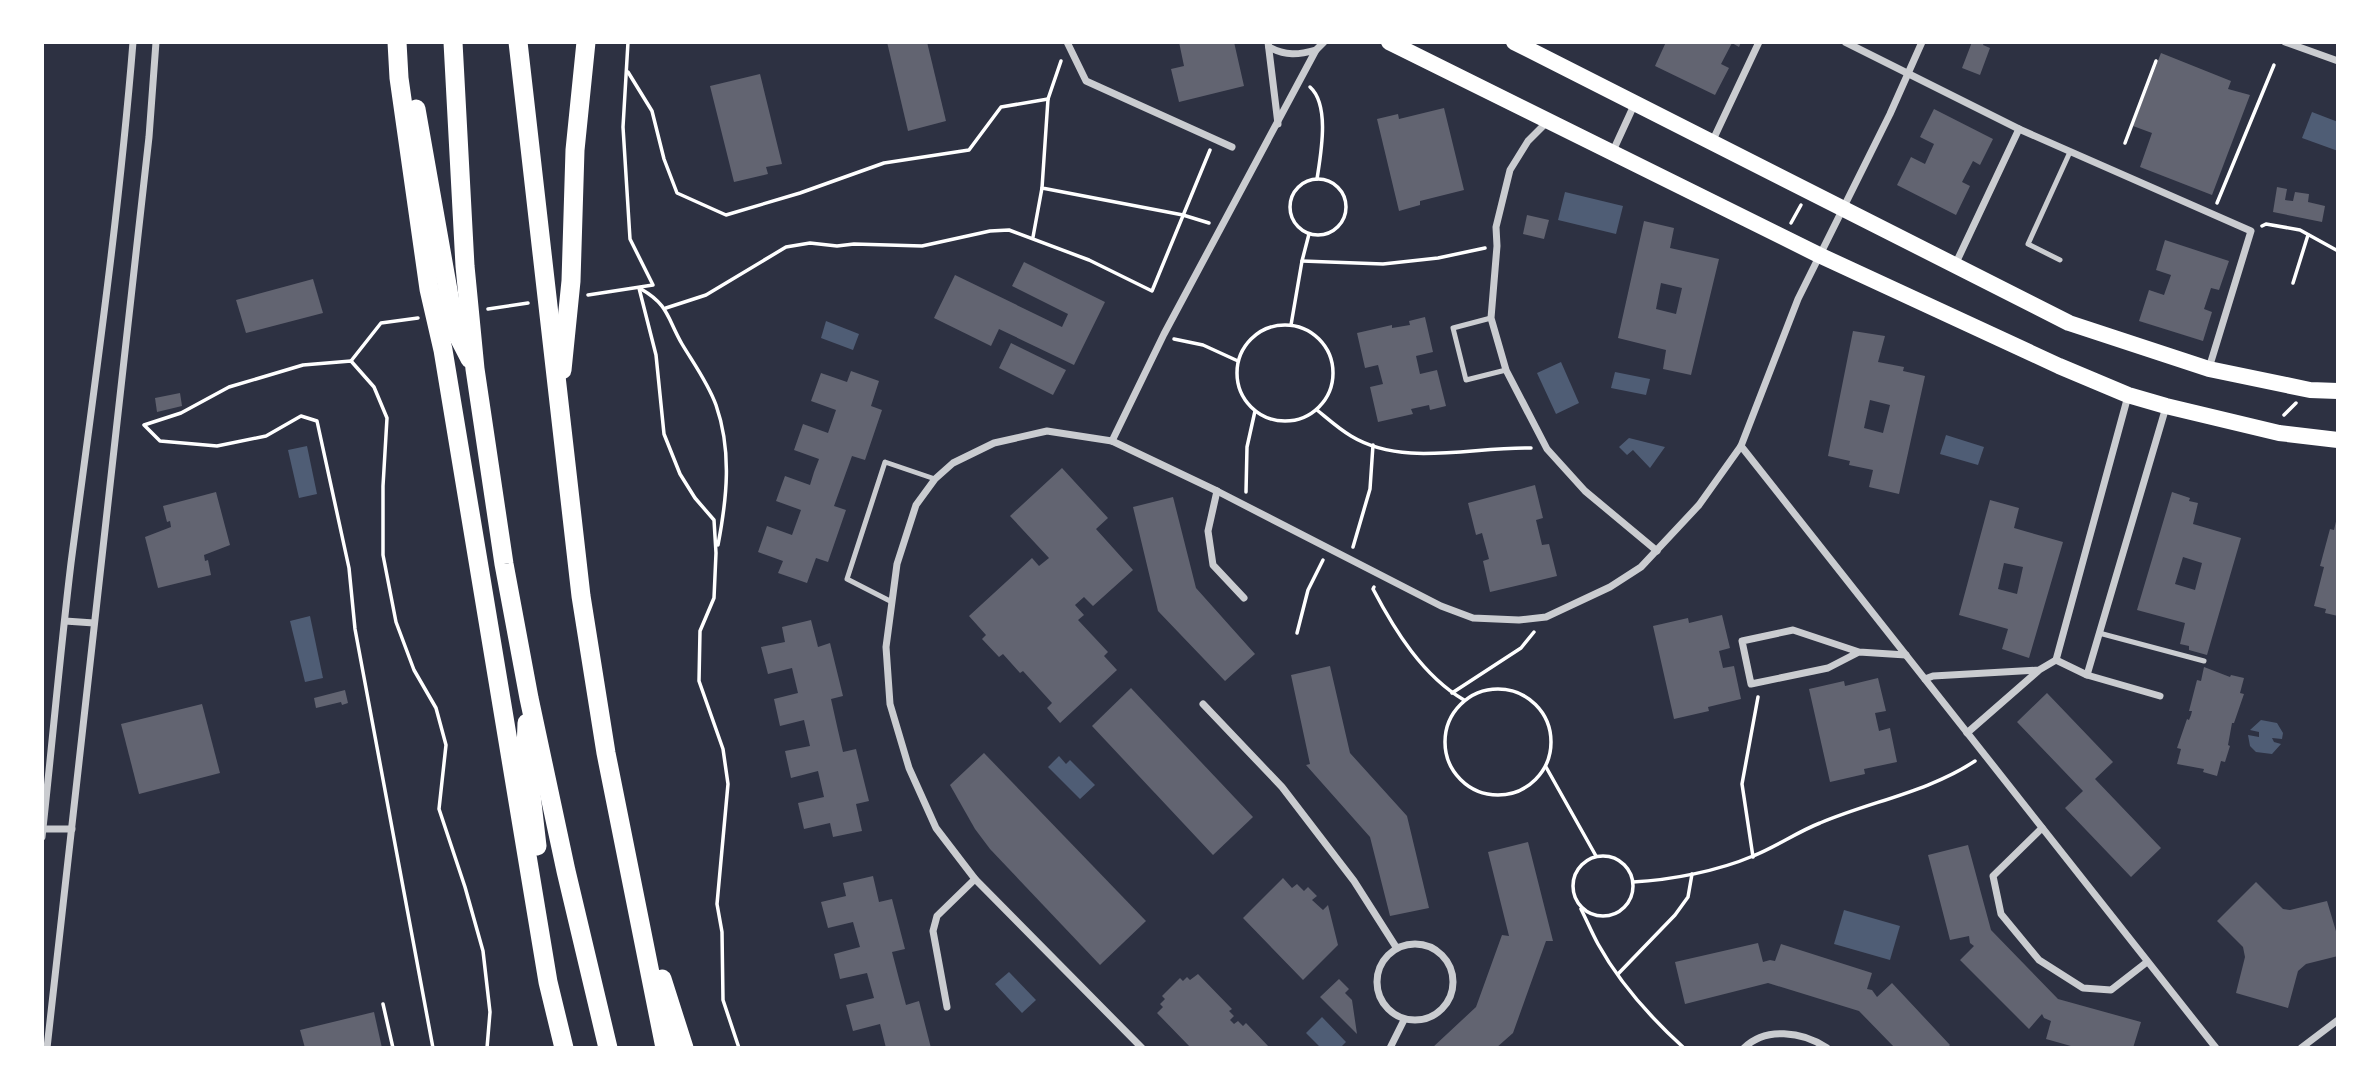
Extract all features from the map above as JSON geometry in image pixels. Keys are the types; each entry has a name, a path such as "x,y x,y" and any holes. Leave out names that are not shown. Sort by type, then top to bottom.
{"highway":[{"path":"400,42 411,75 455,330 475,369"},
{"path":"400,42 399,78 429,289 443,350 548,982 565,1048"},
{"path":"453,42 465,266 475,369 504,564 566,871 608,1048"},
{"path":"518,42 581,596 607,753 665,1048"},
{"path":"559,403 570,281 575,150 586,42"},
{"path":"529,698 527,765 565,1048"},
{"path":"632,881 684,1048"}],"main road":[{"path":"1389,42 1819,255 2128,395 2166,407 2279,433 2338,440"},
{"path":"1514,42 2069,323 2208,369 2310,390 2338,391"}],"street":[{"path":"42,837 65,621 126,131 133,42"},
{"path":"47,1048 149,137 156,42"},
{"path":"1067,42 1086,81 1232,147"},
{"path":"1112,441 1164,334 1316,50 1324,42"},
{"path":"1712,143 1759,42"},
{"path":"1845,42 2019,129 2250,231 2208,369"},
{"path":"1142,1048 975,879 936,828 909,768 890,704 886,647 897,564 916,505 935,479 953,463 994,443 1046,431 1112,441 1217,491 1380,576 1473,618 1519,620 1546,617 1610,587 1642,567 1699,505 1741,446 1798,299 1909,74 1922,42"},
{"path":"2285,42 2338,61"},
{"path":"1269,45 1284,55 1299,55 1316,50"},
{"path":"1269,45 1278,124"},
{"path":"1612,153 1635,102"},
{"path":"1548,121 1528,141 1510,170 1496,227 1491,318 1506,370 1547,449 1585,491 1657,551"},
{"path":"1955,265 2019,129"},
{"path":"1967,733 2039,670 2056,660 2128,395"},
{"path":"2087,675 2166,407"},
{"path":"1741,446 2213,1047"},
{"path":"1217,491 1208,531 1213,565 1244,597"},
{"path":"65,621 94,623"},
{"path":"1859,652 1828,668 1751,684 1742,641 1793,630 1859,652 1906,655"},
{"path":"2056,660 2087,675 2160,696"},
{"path":"1925,679 1933,676 2039,670"},
{"path":"1203,704 1282,787 1354,881 1396,947"},
{"path":"2042,828 1993,876 2001,915 2039,960 2083,988 2111,990 2147,962"},
{"path":"43,829 72,829"},
{"path":"947,1007 933,931 937,916 975,879"},
{"path":"1421,943 1444,954 1455,978 1449,1003 1430,1019 1404,1020 1385,1007 1376,986 1380,964 1396,947 1421,943"},
{"path":"1390,1048 1404,1020"},
{"path":"2301,1048 2338,1020"},
{"path":"1744,1048 1754,1038 1787,1032 1826,1048"}],"lane":[{"path":"2060,260 2028,244 2070,152"},
{"path":"1491,318 1453,328 1466,380 1506,370"},
{"path":"892,602 847,579 885,462 935,479"},
{"path":"2099,633 2204,661"}],"path":[{"path":"585,296 653,285 630,239 623,127 628,42"},
{"path":"1033,237 1042,188 1048,99 1067,42"},
{"path":"2124,142 2155,61"},
{"path":"2212,215 2274,65"},
{"path":"627,71 652,111 664,159 677,193 726,215 800,193 884,163 969,150 1001,107 1048,99"},
{"path":"1308,86 1313,88 1321,103 1317,179"},
{"path":"666,308 706,295 786,247 810,243 837,246 922,246 990,231 1009,230 1089,260 1152,291 1214,139"},
{"path":"1317,179 1330,181 1341,191 1346,209 1344,219 1333,231 1324,235 1309,234 1296,224 1291,215 1291,199 1301,184 1317,179"},
{"path":"1042,188 1183,215 1223,226"},
{"path":"1784,237 1807,192"},
{"path":"2250,231 2266,225 2300,230 2338,251"},
{"path":"1291,325 1309,234"},
{"path":"2294,283 2308,235"},
{"path":"1302,261 1383,264 1438,258 1497,246"},
{"path":"639,288 657,298 666,308 672,326 715,403 721,422 727,484 716,553"},
{"path":"639,288 656,355 664,434 681,474 695,498 714,520 714,598 700,631 699,681 723,750 728,784 717,904 722,932 723,1000 738,1048"},
{"path":"476,310 531,303"},
{"path":"422,318 381,323 351,361 303,365 229,387 181,413 144,425 160,441 217,446 266,436 301,416 317,421 349,568 355,629 433,1048"},
{"path":"1291,325 1306,329 1318,338 1328,350 1333,368 1332,385 1327,398 1317,410 1305,418 1287,422 1267,418 1255,411 1243,398 1237,380 1238,361 1247,342 1258,332 1273,326 1291,325"},
{"path":"1164,334 1181,342 1203,345 1238,361"},
{"path":"351,361 374,387 387,418 383,555 396,622 414,670 436,708 446,745 439,808 483,951 490,1012 487,1048"},
{"path":"2279,433 2281,419 2310,390"},
{"path":"1317,410 1352,437 1409,454 1508,447 1547,449"},
{"path":"1245,506 1247,447 1255,411"},
{"path":"1350,559 1370,489 1373,445"},
{"path":"1297,633 1308,590 1328,548"},
{"path":"1380,576 1373,589 1386,615 1435,679 1464,700"},
{"path":"1452,693 1521,648 1546,617"},
{"path":"1752,857 1742,784 1761,682"},
{"path":"1495,688 1511,690 1529,698 1544,713 1551,735 1551,753 1546,767 1533,783 1515,794 1496,796 1482,794 1468,787 1454,773 1445,750 1445,731 1452,714 1464,700 1480,691 1495,688"},
{"path":"1633,882 1692,874 1752,857 1821,822 1943,778 1984,755"},
{"path":"1546,767 1596,856"},
{"path":"1580,908 1594,916 1608,916 1622,910 1630,899 1633,882 1627,868 1619,860 1596,856 1585,861 1572,881 1573,894 1596,941 1618,974 1654,1018 1684,1048"},
{"path":"1618,974 1688,897 1692,874"},
{"path":"383,1004 393,1048"}],"water":[{"path":"2312,112 2338,122 2338,151 2302,138"},
{"path":"1565,192 1623,206 1616,234 1558,220"},
{"path":"826,321 859,334 853,350 821,338"},
{"path":"1561,362 1579,403 1556,414 1537,373"},
{"path":"1615,372 1650,379 1646,395 1611,388"},
{"path":"1946,435 1984,447 1978,465 1940,454"},
{"path":"1629,438 1665,447 1650,468 1633,450 1627,455 1619,447"},
{"path":"307,446 317,494 299,498 288,450"},
{"path":"310,616 323,678 305,682 290,621"},
{"path":"2261,720 2277,723 2283,733 2282,739 2272,738 2274,742 2281,744 2272,754 2256,752 2250,746 2248,735 2259,737 2259,732 2250,730"},
{"path":"1059,756 1066,764 1070,760 1095,785 1080,799 1048,767"},
{"path":"1844,910 1900,926 1890,960 1834,944"},
{"path":"1009,972 1036,1000 1022,1013 995,984"},
{"path":"1322,1017 1346,1042 1342,1046 1344,1048 1321,1048 1306,1033"}],"building":[{"path":"887,42 927,42 946,121 908,131"},
{"path":"1179,42 1234,42 1244,86 1179,102 1171,69 1184,66"},
{"path":"1666,42 1741,42 1739,47 1732,43 1721,64 1729,68 1715,95 1655,66"},
{"path":"1972,42 1984,42 1983,45 1990,48 1980,75 1962,68"},
{"path":"2161,53 2231,81 2228,89 2250,95 2212,195 2140,167 2152,133 2133,126"},
{"path":"760,74 782,164 766,167 768,174 734,182 710,86"},
{"path":"1444,108 1464,190 1420,201 1420,205 1399,211 1377,119 1398,114 1399,119"},
{"path":"1934,109 1993,139 1980,165 1973,161 1962,182 1970,186 1956,215 1897,185 1911,157 1925,164 1934,144 1920,137"},
{"path":"2277,187 2287,189 2285,200 2293,201 2295,192 2309,194 2308,202 2325,206 2322,222 2273,212"},
{"path":"1527,215 1549,220 1544,239 1523,234"},
{"path":"1644,221 1674,228 1670,248 1719,259 1691,375 1663,369 1666,350 1618,338","holes":["1661,283 1682,288 1676,314 1656,309"]},
{"path":"2165,240 2229,261 2219,290 2211,288 2204,309 2212,312 2203,341 2139,321 2149,290 2164,295 2171,275 2156,270"},
{"path":"1024,262 1105,302 1074,365 999,329 991,346 934,318 955,275 1062,327 1068,314 1012,286"},
{"path":"313,279 323,313 246,333 236,300"},
{"path":"1425,317 1433,352 1416,356 1420,374 1437,370 1446,406 1430,410 1429,405 1411,409 1413,414 1378,422 1370,387 1383,384 1378,365 1365,368 1357,333 1392,325 1392,328 1410,325 1409,321"},
{"path":"1853,331 1885,336 1878,362 1904,367 1903,371 1925,376 1899,494 1869,487 1873,470 1849,465 1850,461 1828,456","holes":["1870,400 1890,405 1883,433 1864,428"]},
{"path":"1011,343 1066,370 1053,395 999,368"},
{"path":"851,371 879,381 871,406 882,410 865,460 852,456 834,506 846,510 828,562 816,558 807,583 778,573 783,561 758,552 767,526 792,535 801,510 776,501 785,476 810,485 819,459 794,450 803,424 828,433 836,410 811,401 821,373 847,382"},
{"path":"180,393 182,406 157,412 155,398"},
{"path":"1062,468 1108,518 1096,529 1133,570 1093,606 1084,597 1075,605 1084,615 1078,620 1108,652 1104,656 1117,670 1060,723 1047,708 1052,703 1023,671 1020,673 1003,654 999,657 982,639 986,635 969,616 1032,558 1039,566 1049,558 1010,516"},
{"path":"1535,485 1543,518 1536,520 1542,545 1549,544 1557,576 1490,592 1483,561 1489,559 1482,533 1476,535 1468,503"},
{"path":"216,492 230,545 204,555 205,561 208,560 211,575 158,588 145,537 171,527 163,506"},
{"path":"2172,492 2198,503 2193,524 2241,538 2207,655 2189,650 2189,646 2180,644 2185,623 2137,610","holes":["2183,557 2202,563 2195,590 2175,584"]},
{"path":"1173,497 1196,588 1255,654 1225,681 1158,611 1133,507"},
{"path":"1990,500 2019,508 2014,528 2063,542 2029,658 2002,649 2008,629 1959,615","holes":["2004,563 2023,567 2017,594 1998,589"]},
{"path":"2337,517 2338,616 2325,613 2326,609 2314,606 2324,567 2320,566 2330,529 2334,530"},
{"path":"1722,615 1730,648 1719,651 1723,668 1734,666 1741,699 1708,707 1709,711 1674,719 1653,626 1688,618 1689,623"},
{"path":"811,620 818,647 830,643 843,696 831,699 843,752 856,749 869,801 856,804 862,831 833,837 830,823 804,829 798,803 824,797 818,771 791,778 785,751 810,746 804,720 780,726 774,699 798,693 792,668 768,674 761,647 785,642 782,627"},
{"path":"1330,666 1350,753 1407,816 1429,908 1390,916 1370,837 1306,765 1310,764 1291,675"},
{"path":"2204,667 2230,677 2244,678 2240,693 2244,694 2232,723 2230,746 2225,762 2221,761 2217,776 2203,772 2204,769 2177,764 2181,749 2177,748 2187,719 2189,720 2191,715 2192,711 2189,711 2197,680 2201,681"},
{"path":"1878,678 1886,711 1875,713 1879,731 1890,728 1897,762 1864,769 1865,774 1830,782 1809,689 1844,681 1845,686"},
{"path":"1131,688 1253,817 1213,855 1092,726"},
{"path":"345,690 348,703 316,708 314,698"},
{"path":"2047,693 2113,762 2095,779 2161,848 2131,877 2065,808 2083,791 2017,722"},
{"path":"202,704 220,773 139,794 121,724"},
{"path":"984,753 1146,921 1100,965 990,849 975,829 950,785"},
{"path":"1528,842 1553,941 1546,941 1513,1033 1496,1048 1432,1048 1476,1007 1502,935 1509,936 1488,852"},
{"path":"1968,845 1991,930 2058,999 2141,1022 2133,1048 2078,1048 2046,1039 2051,1021 2042,1014 2029,1029 1960,960 1974,946 1970,943 1969,936 1950,940 1928,855"},
{"path":"873,876 879,902 892,899 905,949 892,952 899,979 906,1005 919,1001 931,1048 886,1048 880,1024 853,1031 846,1005 874,998 867,973 840,979 834,954 860,947 853,922 828,928 821,902 846,896 843,883"},
{"path":"1283,878 1292,888 1297,884 1304,891 1308,887 1317,896 1312,900 1323,910 1328,905 1338,945 1303,980 1243,918"},
{"path":"2256,882 2283,909 2290,910 2327,901 2338,938 2338,956 2306,964 2298,971 2288,1008 2236,993 2245,957 2243,947 2217,921"},
{"path":"1758,943 1763,962 1775,961 1781,944 1872,973 1867,989 1872,990 1877,997 1892,983 1950,1045 1947,1048 1895,1048 1859,1011 1768,983 1685,1004 1675,962"},
{"path":"1198,974 1232,1009 1229,1011 1234,1016 1230,1020 1234,1024 1238,1021 1243,1026 1246,1023 1270,1048 1191,1048 1157,1013 1163,1007 1160,1004 1165,999 1162,996 1180,978 1183,981 1187,977 1190,980"},
{"path":"1339,979 1349,989 1345,993 1352,1000 1357,1034 1320,997"},
{"path":"374,1012 382,1048 305,1048 300,1030"}]}
